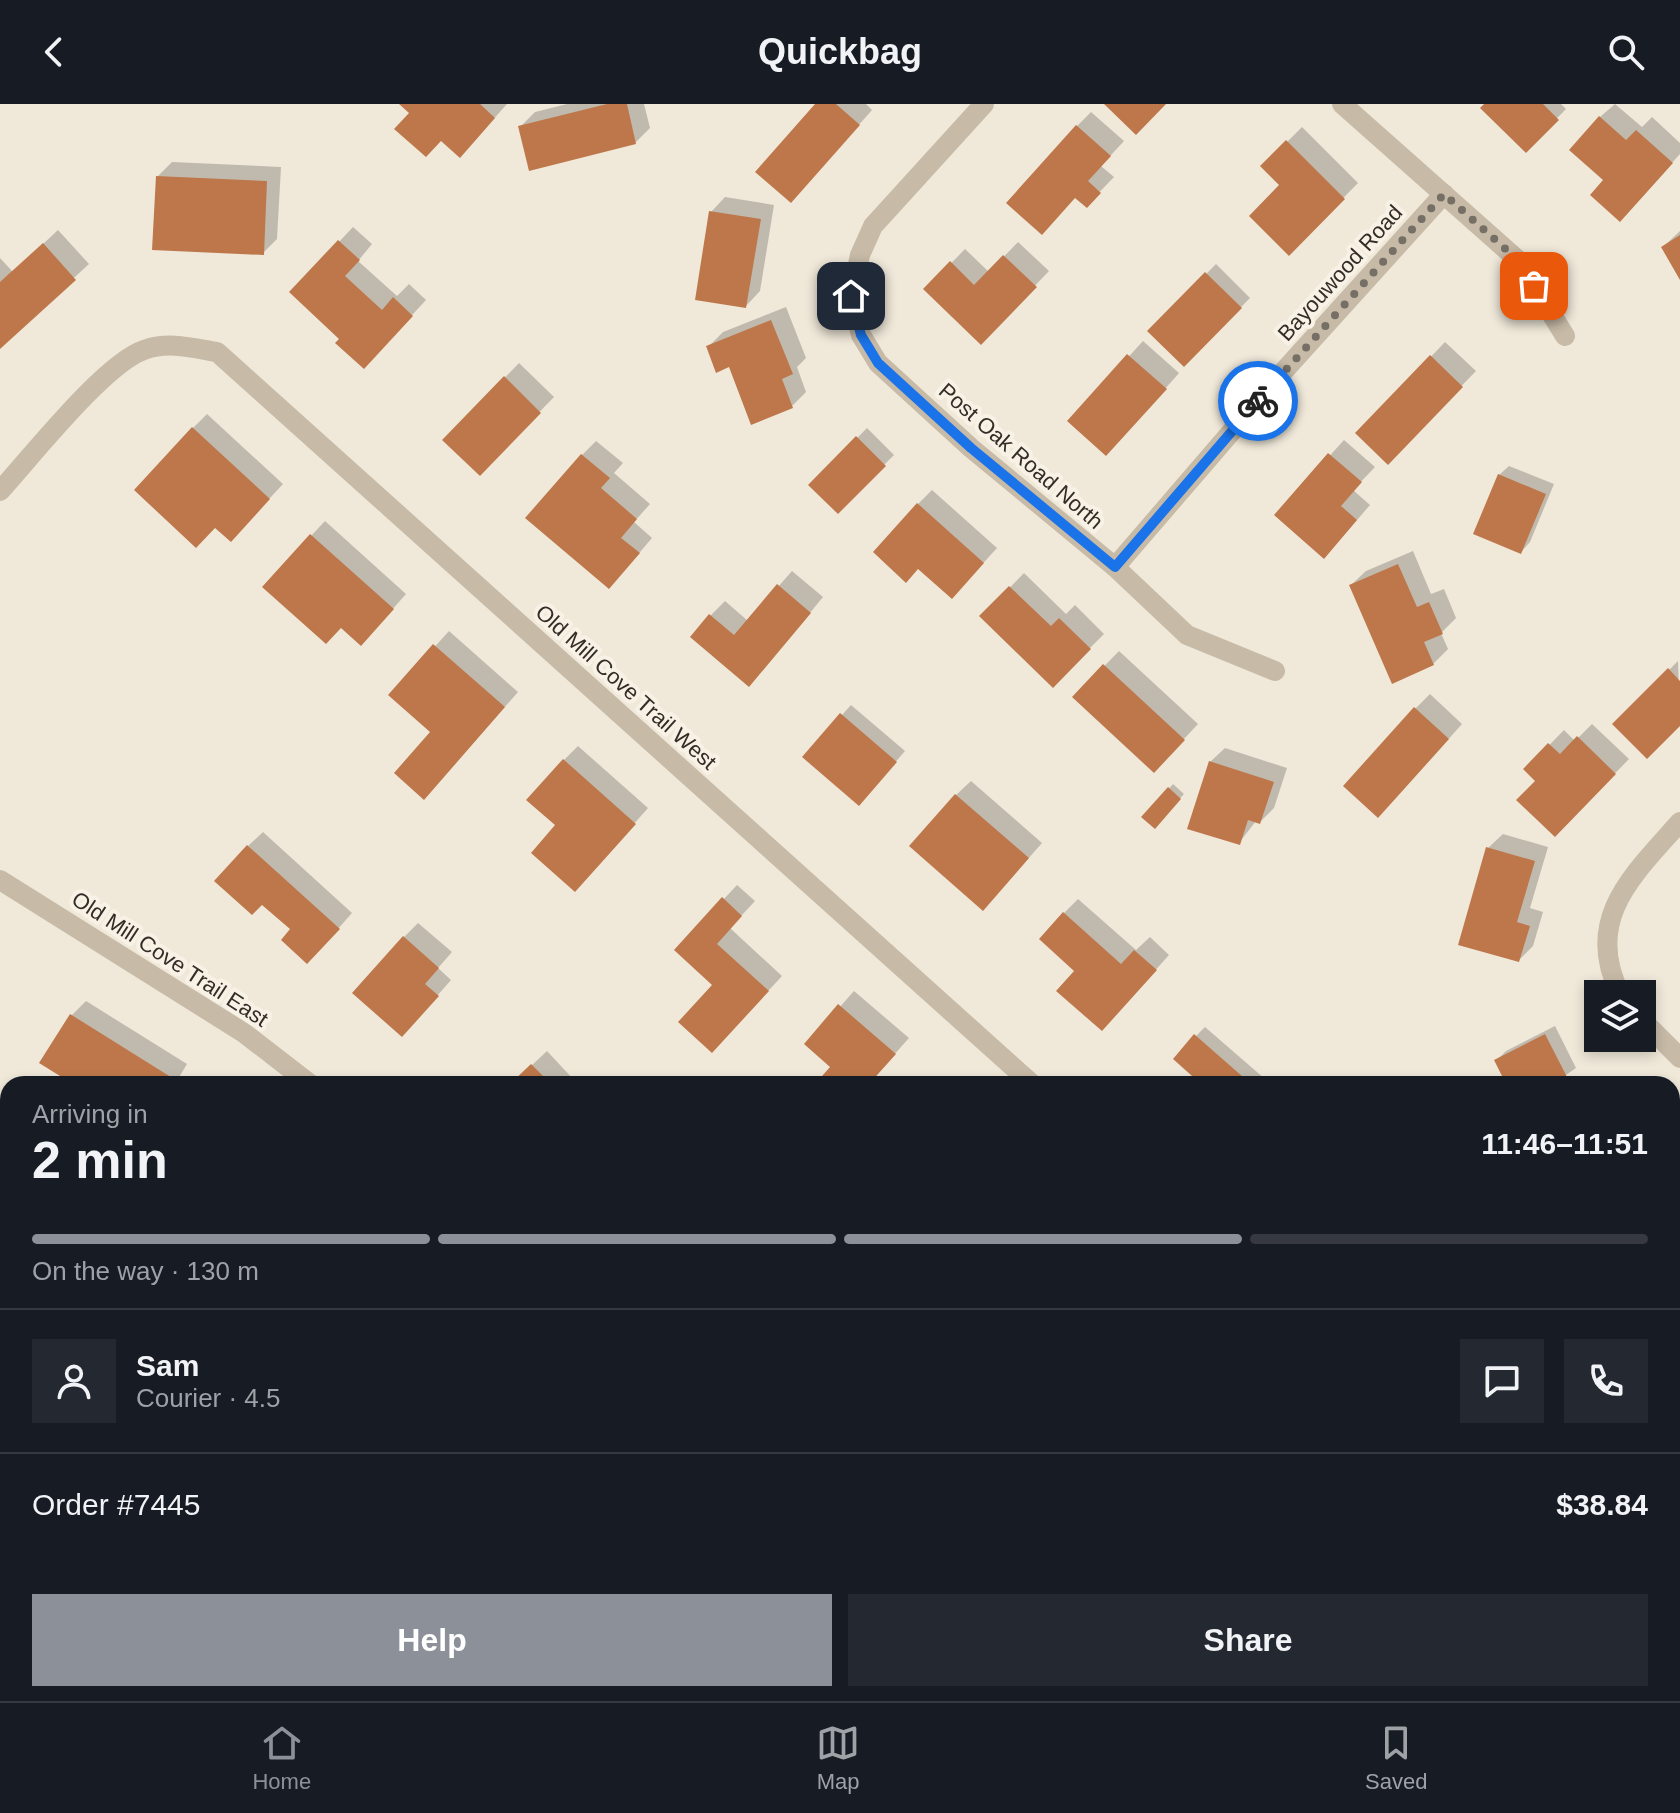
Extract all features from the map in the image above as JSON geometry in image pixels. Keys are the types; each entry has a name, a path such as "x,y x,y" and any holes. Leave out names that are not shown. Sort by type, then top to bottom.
{"street":[{"name":"Post Oak Road North","path":"984,104 873,226 860,255 851,296 861,335 878,363 971,448 1115,567 1187,635 1275,671"},
{"path":"1342,104 1519,261 1565,336"},
{"name":"Bayouwood Road","path":"1115,567 1282,373 1444,194"},
{"name":"Old Mill Cove Trail West","path":"3,483 119,361 146,349 177,345 217,352 1023,1076"},
{"path":"1613,980 1607,940 1609,919 1627,881 1680,822"},
{"name":"Old Mill Cove Trail East","path":"0,880 244,1033 300,1076"},
{"path":"1656,1034 1680,1058"}],"building":[{"path":"399,104 480,104 495,118 460,158 441,141 426,157 394,129 409,113"},
{"path":"607,104 627,104 636,144 529,171 518,126"},
{"path":"815,104 836,104 860,125 791,203 755,172"},
{"path":"1104,104 1166,104 1136,135"},
{"path":"1484,104 1543,104 1559,120 1526,153 1480,108"},
{"path":"1599,116 1626,140 1636,130 1673,163 1620,222 1590,195 1603,180 1569,150"},
{"path":"1076,125 1111,156 1088,181 1101,193 1087,208 1075,198 1042,235 1006,203"},
{"path":"1286,140 1345,199 1289,256 1249,216 1279,185 1260,166"},
{"path":"156,176 267,181 264,255 152,250"},
{"path":"709,211 761,219 746,308 695,300"},
{"path":"1680,235 1680,280 1661,247"},
{"path":"338,240 360,260 345,276 382,310 393,297 413,316 364,369 335,343 339,339 289,292"},
{"path":"43,243 76,280 0,349 0,282"},
{"path":"1003,255 1037,287 981,345 923,289 950,261 974,285"},
{"path":"1205,272 1242,308 1184,367 1147,331"},
{"path":"771,320 793,374 782,379 793,408 751,425 729,367 716,373 706,346"},
{"path":"1127,354 1167,389 1106,456 1067,421"},
{"path":"1430,355 1463,387 1388,465 1355,433"},
{"path":"504,376 541,413 480,476 442,440"},
{"path":"192,427 270,499 231,542 215,528 196,548 134,490"},
{"path":"856,436 886,466 838,514 808,485"},
{"path":"1328,453 1362,482 1341,506 1357,520 1324,559 1274,515"},
{"path":"581,454 610,478 601,488 637,519 621,538 640,553 609,589 525,518"},
{"path":"1498,474 1546,494 1521,554 1473,534"},
{"path":"917,503 984,563 952,599 918,569 906,583 873,552"},
{"path":"310,534 394,609 361,646 341,628 326,644 262,587"},
{"path":"1398,564 1417,607 1429,602 1443,634 1424,642 1434,665 1392,684 1349,585"},
{"path":"777,584 811,613 749,687 690,637 709,614 734,635"},
{"path":"1009,586 1051,626 1059,618 1091,649 1053,688 979,616"},
{"path":"433,644 505,707 424,800 394,773 430,732 388,695"},
{"path":"1103,664 1185,740 1154,773 1072,697"},
{"path":"1668,668 1680,681 1680,726 1647,759 1612,724"},
{"path":"1414,707 1449,739 1378,818 1343,786"},
{"path":"840,713 897,762 859,806 802,757"},
{"path":"1577,736 1616,774 1555,837 1516,800 1535,781 1523,769 1548,743 1560,754"},
{"path":"563,759 636,824 575,892 531,853 555,825 526,800"},
{"path":"1209,761 1274,782 1260,824 1248,820 1240,845 1187,829"},
{"path":"1168,787 1181,799 1155,829 1141,817"},
{"path":"955,794 1029,858 983,911 909,846"},
{"path":"247,845 340,929 307,964 281,940 290,929 262,905 252,915 214,881"},
{"path":"1486,847 1535,861 1517,922 1530,926 1519,962 1458,945"},
{"path":"722,897 742,916 717,944 769,991 712,1053 678,1022 712,985 674,950"},
{"path":"1063,912 1121,964 1134,950 1157,970 1102,1031 1056,991 1074,971 1039,939"},
{"path":"403,936 439,968 425,984 439,996 402,1037 352,993"},
{"path":"838,1004 896,1054 876,1076 822,1076 830,1067 804,1044"},
{"path":"70,1014 169,1076 60,1076 39,1063"},
{"path":"1194,1034 1242,1076 1192,1076 1173,1059"},
{"path":"1545,1034 1566,1076 1502,1076 1494,1060"},
{"path":"531,1064 543,1076 518,1076"}],"way so far":[{"path":"1258,401 1444,194 1519,261 1534,286"}],"route":[{"path":"851,296 861,335 878,363 971,448 1115,567 1258,401"}]}
